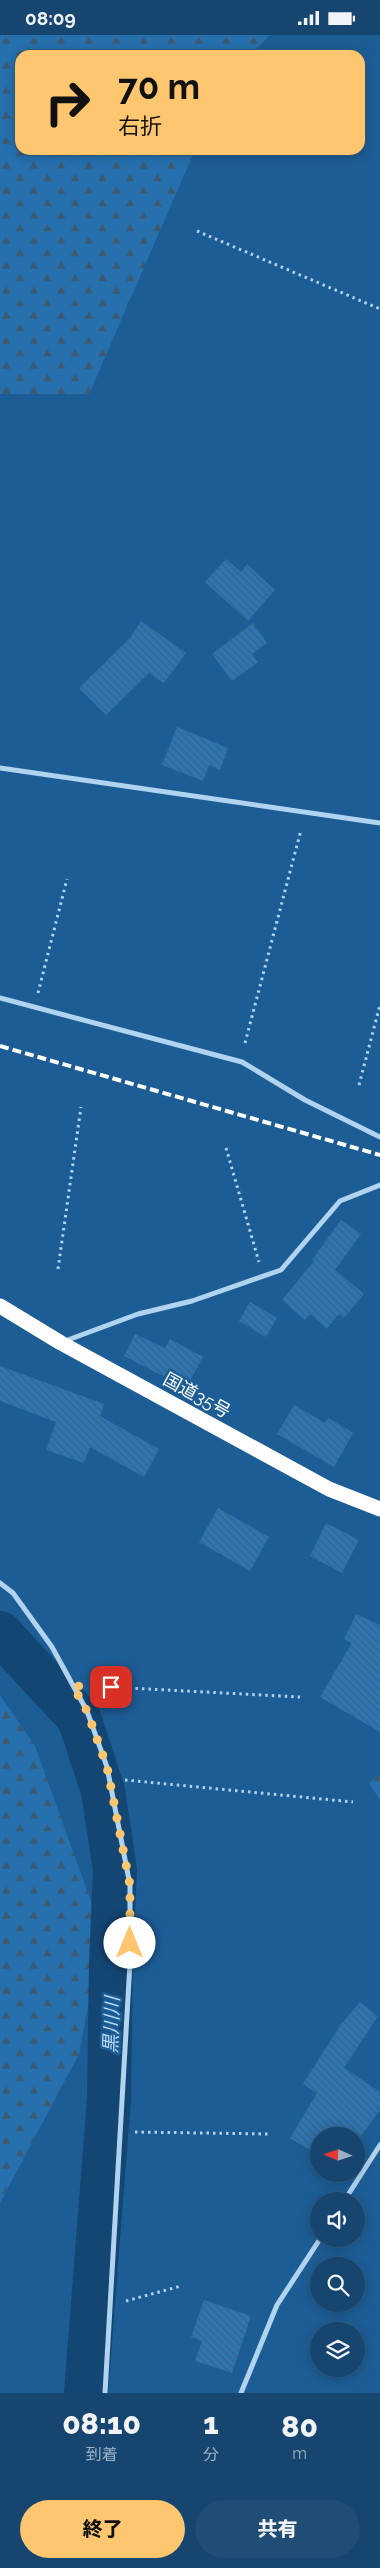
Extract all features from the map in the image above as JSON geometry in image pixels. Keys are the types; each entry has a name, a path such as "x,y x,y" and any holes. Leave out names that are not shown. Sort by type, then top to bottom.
{"highway":[{"name":"国道35号","path":"0,1306 60,1343 329,1489 380,1509"}],"street":[{"path":"0,767 380,823"},
{"path":"0,998 242,1062 305,1099 380,1137"},
{"path":"60,1343 138,1314 192,1301 281,1271 340,1201 380,1185"},
{"path":"0,1583 13,1593 52,1647 87,1711 109,1779 130,1885 130,1963 105,2393"},
{"path":"350,2192 380,2145"},
{"path":"241,2393 277,2305 315,2247"}],"path":[{"path":"197,231 380,309"},
{"path":"245,1043 301,830"},
{"path":"38,993 67,879"},
{"path":"359,1085 380,1005"},
{"path":"58,1269 81,1107"},
{"path":"226,1148 261,1268"},
{"path":"73,1686 300,1697"},
{"path":"109,1779 353,1802"},
{"path":"120,2132 268,2134"},
{"path":"110,2304 181,2286"}],"green space":[{"path":"0,35 270,35 255,50 15,50 15,155 193,155 89,394 0,394"},
{"path":"0,1695 35,1746 102,1932 79,2054 0,2203"},
{"path":"380,1774 380,1800 369,1783"}],"building":[{"path":"226,559 241,572 247,564 275,590 248,621 205,582"},
{"path":"141,621 186,653 164,683 149,673 106,715 79,688 130,638"},
{"path":"253,623 267,643 252,654 258,662 232,681 212,654"},
{"path":"177,727 228,748 220,770 209,765 203,781 162,765"},
{"path":"341,1220 361,1234 335,1270 364,1294 344,1318 339,1314 327,1329 310,1314 305,1320 282,1300 314,1261 312,1260"},
{"path":"250,1302 277,1318 266,1337 239,1321"},
{"path":"135,1334 165,1348 170,1339 203,1357 186,1388 124,1356"},
{"path":"0,1366 104,1404 100,1416 159,1449 144,1477 90,1447 84,1463 46,1450 56,1422 0,1401"},
{"path":"294,1405 325,1423 328,1418 353,1433 334,1467 277,1434"},
{"path":"218,1508 269,1537 250,1571 199,1542"},
{"path":"326,1523 359,1540 342,1573 310,1556"},
{"path":"356,1614 380,1625 380,1732 320,1697 352,1643 344,1639"},
{"path":"360,2002 378,2016 344,2068 380,2092 380,2110 365,2131 365,2127 310,2127 310,2150 290,2138 317,2093 303,2084 341,2024"},
{"path":"204,2300 251,2316 232,2373 195,2361 202,2341 191,2337"}],"waterway":[{"name":"黒川川","path":"0,1633 79,1718 103,1791 115,1870 111,1962 109,2099 86,2393"}],"railway":[{"path":"0,1046 380,1155"}],"route":[{"path":"111,1687 73,1686 87,1711 107,1767 130,1885 130,1943"}]}
